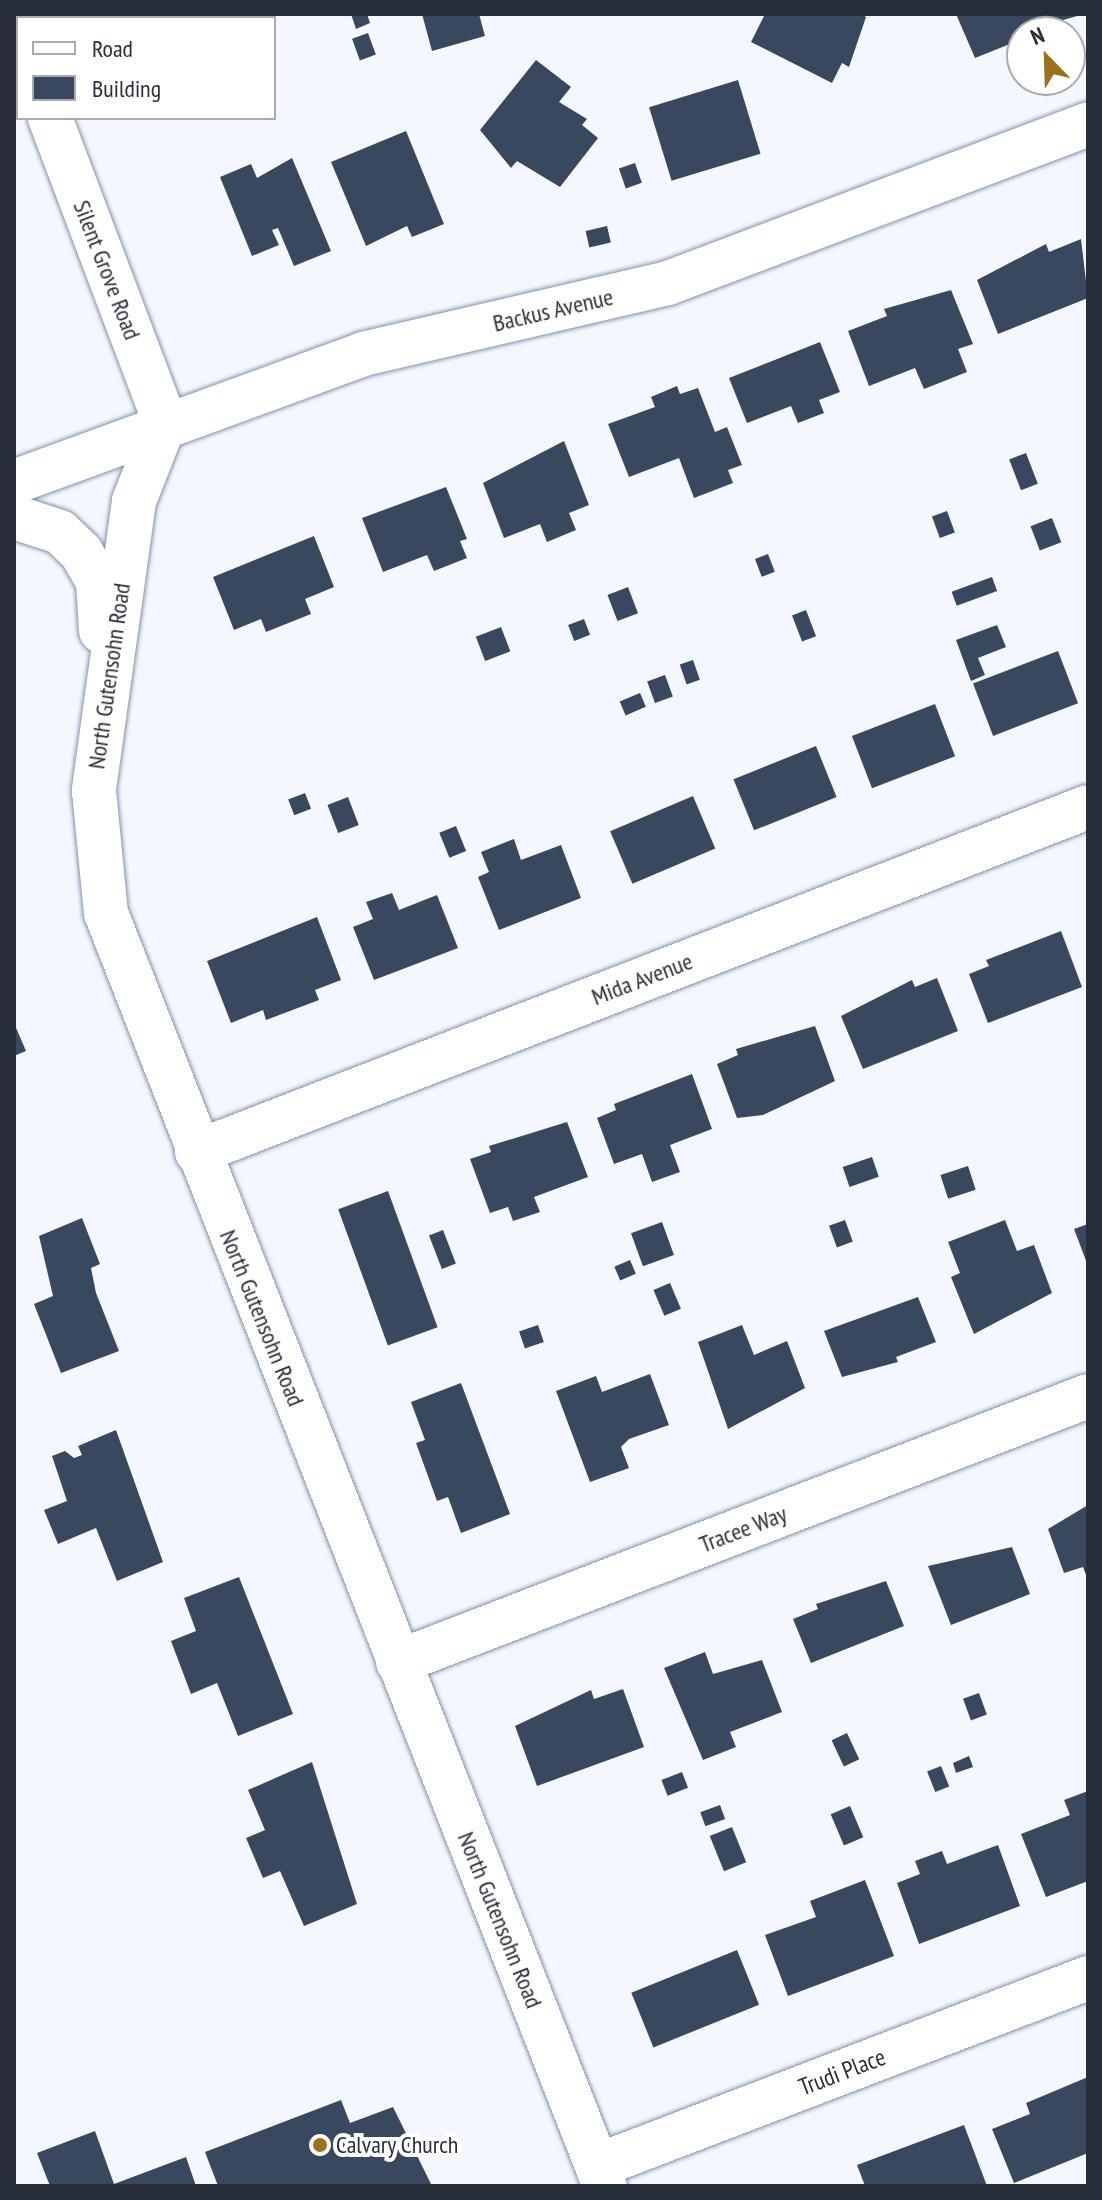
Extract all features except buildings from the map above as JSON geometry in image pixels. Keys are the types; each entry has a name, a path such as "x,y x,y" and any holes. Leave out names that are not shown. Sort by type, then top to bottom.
{"street":[{"name":"Silent Grove Road","path":"51,120 165,422"},
{"name":"Backus Avenue","path":"14,482 165,422 363,354 668,283 1088,124"},
{"name":"North Gutensohn Road","path":"165,422 134,501 94,791 106,913 197,1152 601,2176"},
{"path":"14,517 60,532 98,582 106,693"},
{"name":"Mida Avenue","path":"197,1152 1088,807"},
{"name":"Tracee Way","path":"398,1662 1088,1396"},
{"name":"Trudi Place","path":"601,2176 1088,1978"}],"place":[{"name":"Calvary Church","path":"320,2145"}]}
